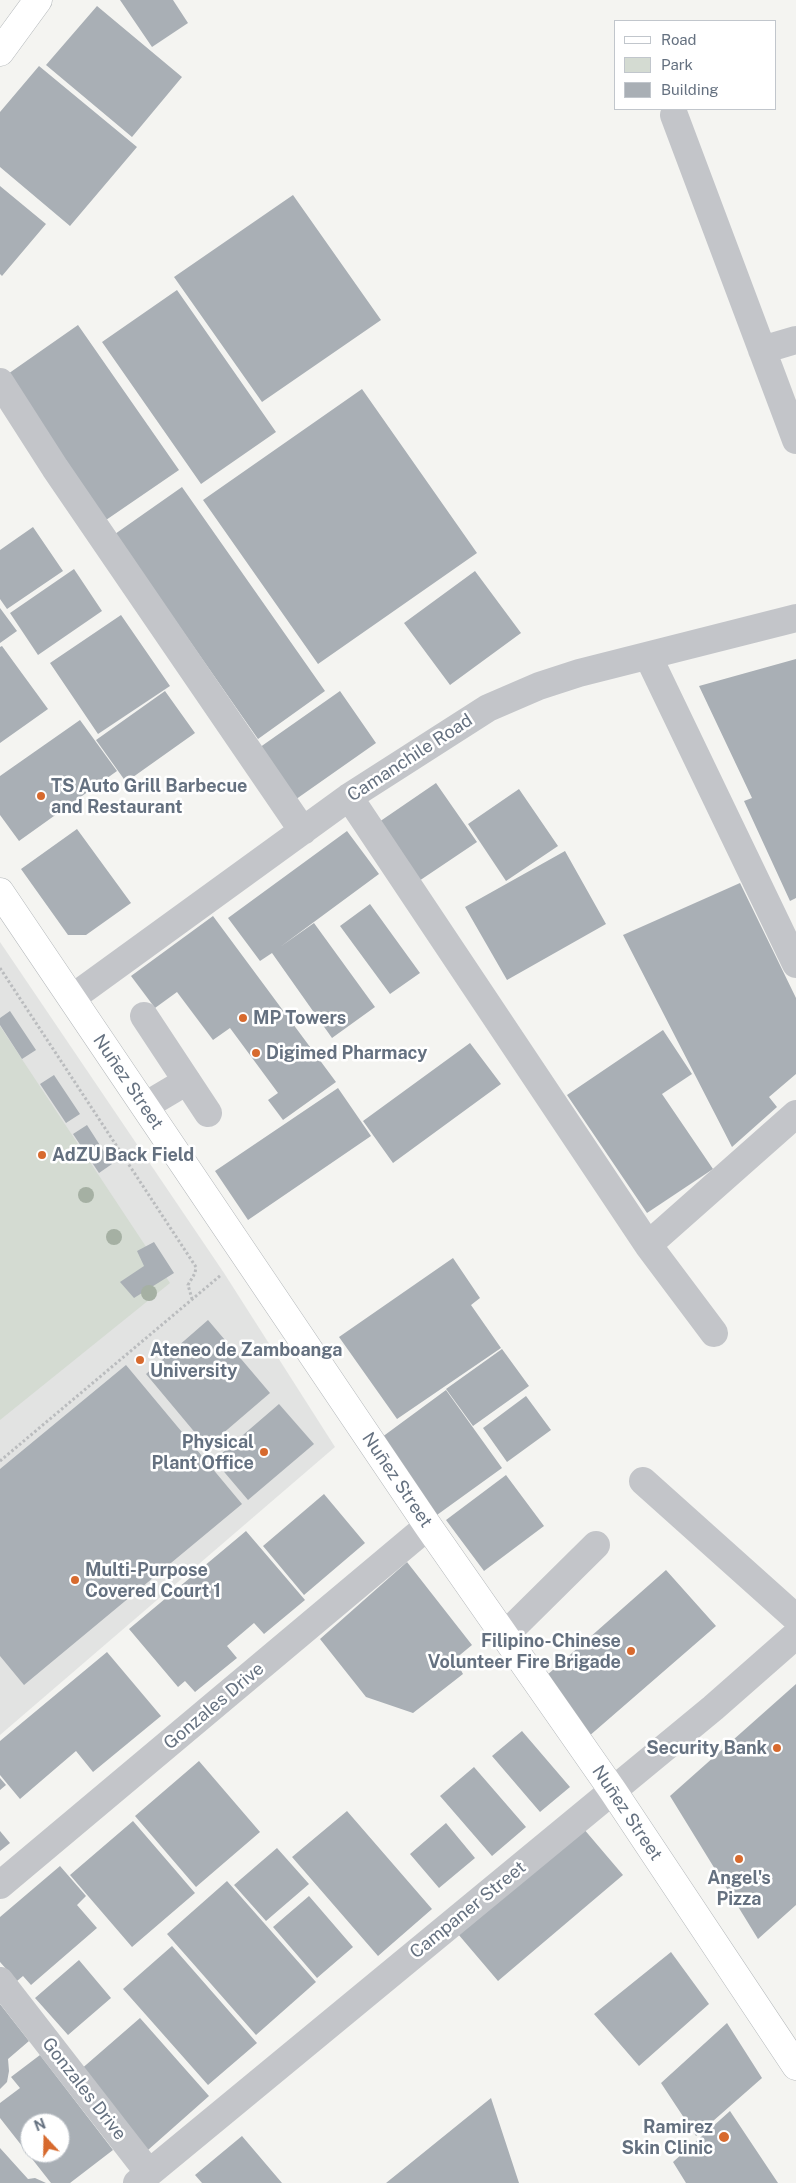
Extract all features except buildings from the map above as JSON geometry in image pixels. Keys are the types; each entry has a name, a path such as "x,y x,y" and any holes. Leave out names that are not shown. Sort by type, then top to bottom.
{"main road":[{"path":"0,52 38,0"},
{"name":"Nuñez Street","path":"0,892 428,1526 613,1791 796,2066"}],"street":[{"path":"674,115 796,440"},
{"path":"762,350 796,340"},
{"path":"0,382 55,468 303,831"},
{"name":"Camanchile Road","path":"72,998 349,797 488,708 538,686 796,618"},
{"path":"648,656 796,964"},
{"path":"349,797 648,1245 714,1333"},
{"path":"144,1016 208,1113"},
{"path":"145,1106 187,1080"},
{"path":"648,1245 796,1114"},
{"path":"643,1481 796,1618"},
{"name":"Gonzales Drive","path":"0,1885 428,1526"},
{"path":"505,1635 596,1544"},
{"name":"Campaner Street","path":"143,2178 713,1708 796,1635"},
{"name":"Gonzales Drive","path":"0,1981 143,2178"}],"path":[{"path":"0,968 196,1267 188,1285 192,1299"},
{"path":"0,1461 192,1299 247,1256"}],"shaded area":[{"name":"Ateneo de Zamboanga University","path":"0,942 224,1273 335,1447 0,1735"}],"green space":[{"name":"AdZU Back Field","path":"0,1026 170,1283 0,1420"}],"place":[{"name":"TS Auto Grill Barbecue and Restaurant","path":"41,796"},
{"name":"MP Towers","path":"243,1018"},
{"name":"Digimed Pharmacy","path":"256,1053"},
{"name":"AdZU Back Field","path":"42,1155"},
{"name":"Ateneo de Zamboanga University","path":"140,1360"},
{"name":"Physical Plant Office","path":"264,1452"},
{"name":"Multi-Purpose Covered Court 1","path":"75,1580"},
{"name":"Filipino-Chinese Volunteer Fire Brigade","path":"631,1651"},
{"name":"Security Bank","path":"777,1748"},
{"name":"Angel's Pizza","path":"739,1859"},
{"name":"Ramirez Skin Clinic","path":"724,2137"}]}
